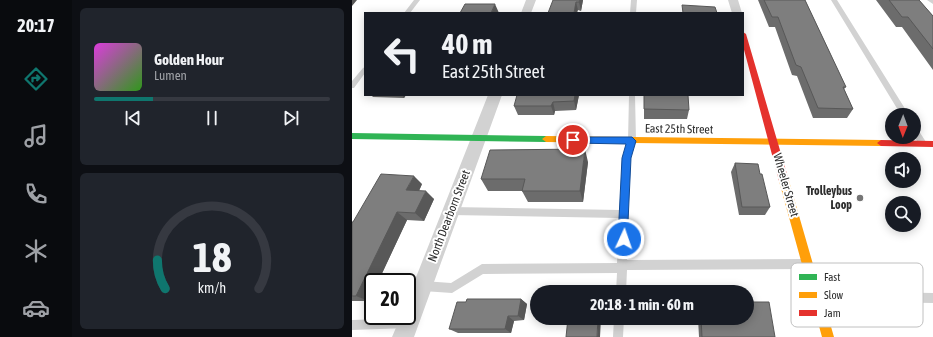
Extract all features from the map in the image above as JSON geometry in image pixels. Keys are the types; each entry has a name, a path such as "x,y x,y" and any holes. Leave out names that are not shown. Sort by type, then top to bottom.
{"street":[{"path":"526,12 531,0"},
{"path":"733,0 737,12"},
{"name":"Wheeler Street","path":"744,37 808,263"},
{"name":"North Dearborn Street","path":"406,330 495,96"},
{"name":"East 25th Street","path":"352,136 478,139 933,144"},
{"name":"Wheeler Street","path":"825,327 828,337"}],"lane":[{"path":"408,12 417,0"},
{"path":"633,12 634,0"},
{"path":"834,0 901,108"},
{"path":"352,86 364,70"},
{"path":"621,285 626,158 632,141 632,96"},
{"path":"451,211 625,214"},
{"path":"422,286 452,288 482,270 622,266 791,264"},
{"path":"923,298 933,298"},
{"path":"352,325 406,330"},
{"path":"618,337 619,325"}],"building":[{"path":"553,0 580,0 579,2 576,2 574,12 548,12"},
{"path":"764,0 805,0 846,87 843,87 853,109 818,108 801,67 796,65 778,17 772,17"},
{"path":"889,0 919,0 933,16 933,49 908,17 902,17"},
{"path":"465,4 495,4 491,12 461,12"},
{"path":"682,5 715,7 717,12 683,12"},
{"path":"517,96 575,96 574,101 553,102 551,106 514,106"},
{"path":"644,96 688,96 689,110 644,109"},
{"path":"585,149 580,191 522,191 525,179 481,179 490,150"},
{"path":"735,163 758,164 770,207 742,207"},
{"path":"381,174 414,176 406,190 426,191 415,213 397,212 367,273 364,273 364,280 356,296 352,296 353,222"},
{"path":"467,299 521,299 518,316 508,316 505,329 449,329 457,302 466,302"},
{"path":"754,302 769,302 775,337 702,337 701,325 754,325"},
{"path":"567,325 598,325 597,337 566,337"}],"traffic: fast":[{"path":"352,136 546,139"}],"traffic: slow":[{"path":"546,139 881,143"},
{"path":"784,181 807,263"},
{"path":"825,327 828,337"}],"traffic: jam":[{"path":"744,38 784,181"},
{"path":"881,143 933,144"}],"place":[{"name":"Trolleybus Loop","path":"860,198"}],"route":[{"path":"573,140 632,141 626,158 624,239"}]}
